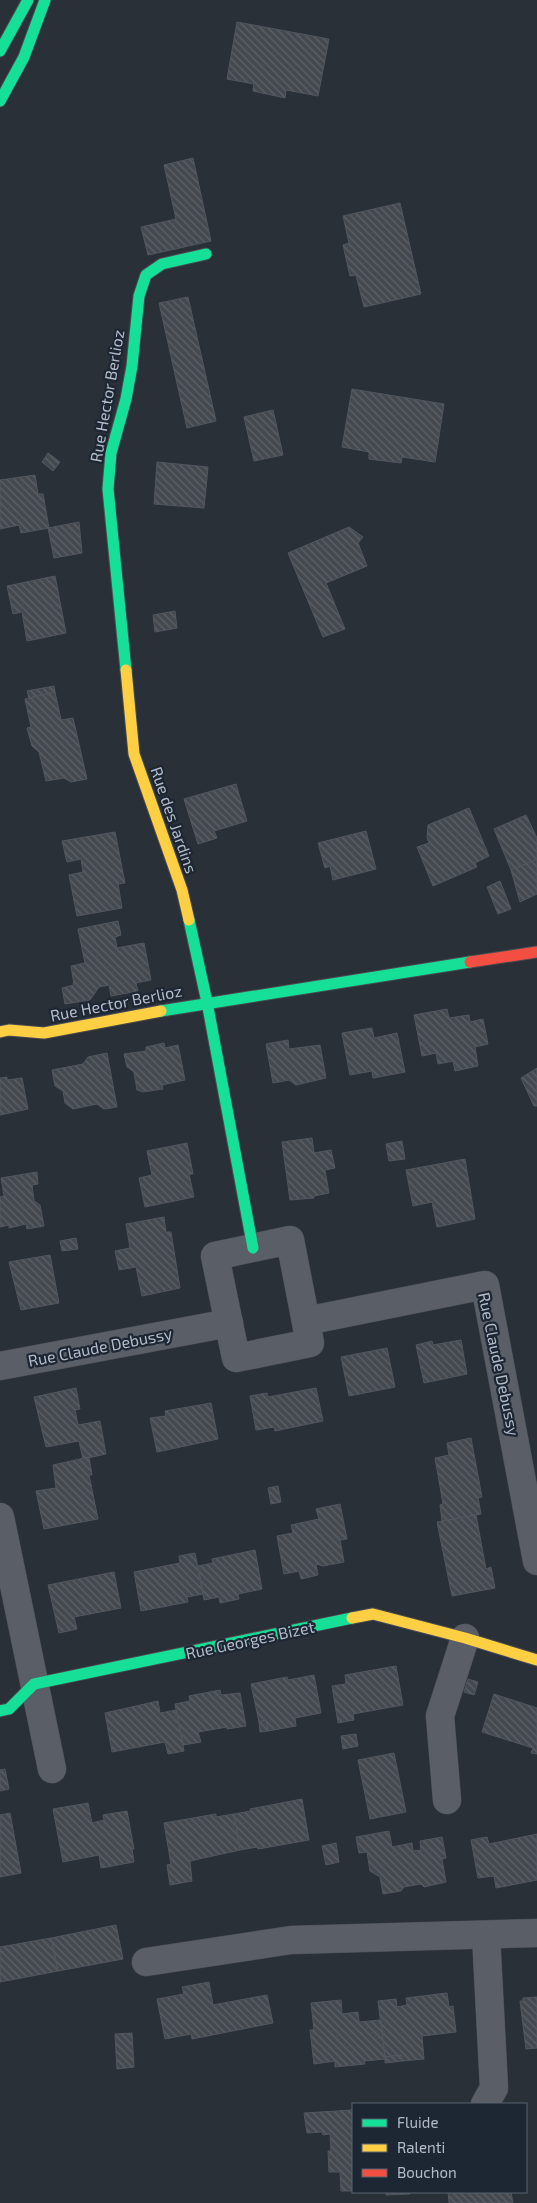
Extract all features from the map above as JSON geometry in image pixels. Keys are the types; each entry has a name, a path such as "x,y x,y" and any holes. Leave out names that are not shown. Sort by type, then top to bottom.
{"street":[{"path":"0,51 28,0"},
{"path":"0,100 24,57 45,0"},
{"name":"Rue Hector Berlioz","path":"122,647 108,489 110,453 126,399 132,366 139,296 146,275 162,264 206,254"},
{"name":"Rue des Jardins","path":"122,647 134,754 182,890 208,1002 253,1248"},
{"path":"208,1002 537,952"},
{"name":"Rue Hector Berlioz","path":"0,1032 9,1030 44,1033 208,1002"},
{"path":"290,1240 306,1321 310,1343 236,1358 215,1256 290,1240"},
{"name":"Rue Claude Debussy","path":"306,1321 485,1286 537,1561"},
{"name":"Rue Claude Debussy","path":"0,1366 229,1323"},
{"path":"0,1517 52,1769"},
{"name":"Rue Georges Bizet","path":"34,1684 373,1614 465,1638 537,1660"},
{"path":"447,1800 440,1716 465,1638"},
{"path":"0,1711 10,1709 34,1684"},
{"path":"146,1962 292,1940 537,1933"},
{"path":"486,1935 494,2088 486,2103"}],"building":[{"path":"237,22 329,39 318,96 286,90 285,98 253,91 254,84 227,79"},
{"path":"193,158 211,241 148,255 141,227 176,219 164,165"},
{"path":"400,203 421,294 364,307 356,275 350,276 343,245 349,243 343,216"},
{"path":"188,297 216,421 187,428 159,303"},
{"path":"352,389 444,404 435,462 402,457 401,463 369,459 369,452 342,447"},
{"path":"273,410 283,455 254,461 244,417"},
{"path":"48,453 60,462 53,471 42,462"},
{"path":"157,462 208,467 204,508 154,504"},
{"path":"35,475 38,494 43,494 49,528 21,533 19,525 0,529 0,480"},
{"path":"79,522 82,553 54,558 48,528"},
{"path":"349,527 363,537 358,543 367,566 326,583 345,629 323,637 288,553"},
{"path":"55,576 66,633 27,641 22,612 13,614 7,586"},
{"path":"175,611 177,628 155,632 153,615"},
{"path":"54,686 55,692 29,698 27,691"},
{"path":"55,692 61,720 73,718 87,779 71,782 64,778 46,781 39,752 32,746 27,728 31,727 25,699"},
{"path":"236,784 247,821 214,831 217,838 198,844 184,799"},
{"path":"469,808 489,856 475,863 477,867 433,886 417,847 429,843 427,837 428,825"},
{"path":"526,815 537,838 537,859 511,870 494,829"},
{"path":"366,831 376,869 333,880 330,866 325,868 318,843"},
{"path":"115,832 125,883 118,884 122,908 77,916 69,875 83,872 81,859 67,862 62,841"},
{"path":"537,859 537,894 520,902 511,870"},
{"path":"500,881 511,909 498,914 487,887"},
{"path":"118,921 121,935 115,937 117,948 144,943 151,980 136,983 138,991 111,996 109,985 99,987 90,1000 65,1004 62,988 74,985 71,966 85,963 78,929"},
{"path":"447,1009 449,1018 469,1015 470,1022 483,1019 488,1044 475,1047 478,1066 455,1071 453,1061 438,1064 436,1053 422,1056 414,1015"},
{"path":"372,1028 374,1038 397,1033 405,1072 373,1078 372,1071 350,1075 342,1033"},
{"path":"288,1040 289,1049 320,1045 326,1078 296,1085 289,1080 273,1083 266,1044"},
{"path":"164,1043 165,1048 178,1045 185,1080 162,1085 163,1089 143,1092 137,1090 134,1072 127,1067 124,1054 146,1051 146,1047"},
{"path":"107,1053 117,1107 104,1109 97,1104 73,1109 65,1103 63,1091 55,1086 52,1070 83,1064 88,1057"},
{"path":"537,1068 537,1106 534,1106 521,1078"},
{"path":"7,1077 7,1080 22,1078 28,1109 0,1115 0,1078"},
{"path":"312,1138 314,1153 331,1150 335,1168 325,1170 329,1193 314,1196 314,1198 290,1200 282,1142"},
{"path":"402,1141 405,1159 389,1161 386,1144"},
{"path":"187,1143 193,1174 189,1174 194,1197 145,1207 139,1178 152,1175 147,1151"},
{"path":"465,1159 475,1219 437,1227 432,1202 413,1206 406,1170"},
{"path":"37,1172 38,1184 32,1185 34,1201 40,1205 44,1226 27,1229 26,1224 9,1228 9,1225 0,1227 0,1197 4,1196 1,1178"},
{"path":"164,1217 166,1232 171,1232 180,1288 142,1296 136,1267 119,1270 115,1251 130,1248 126,1224"},
{"path":"76,1238 78,1249 62,1251 60,1241"},
{"path":"50,1255 59,1303 21,1310 9,1262"},
{"path":"461,1340 467,1374 424,1383 416,1345 432,1341 433,1345"},
{"path":"387,1348 395,1387 349,1396 341,1357"},
{"path":"76,1388 80,1409 75,1410 78,1425 100,1421 106,1454 83,1459 79,1441 46,1447 34,1397"},
{"path":"316,1388 323,1421 275,1431 274,1427 256,1430 250,1396 267,1393 268,1397"},
{"path":"211,1403 218,1439 157,1452 150,1418 166,1416 165,1411"},
{"path":"471,1438 482,1497 478,1498 481,1514 442,1521 440,1505 443,1504 435,1458 449,1455 447,1443"},
{"path":"89,1457 92,1475 89,1475 98,1519 44,1529 36,1491 56,1488 53,1465"},
{"path":"278,1486 281,1502 271,1504 268,1488"},
{"path":"340,1504 347,1539 340,1540 344,1562 323,1566 316,1564 318,1575 301,1579 299,1571 284,1574 277,1536 293,1533 291,1525 319,1519 316,1509"},
{"path":"476,1515 486,1569 491,1567 495,1588 452,1596 437,1522"},
{"path":"255,1550 262,1589 238,1594 239,1599 220,1603 219,1597 204,1600 198,1566 213,1563 212,1559"},
{"path":"195,1553 203,1594 187,1597 188,1602 141,1611 134,1572 180,1563 179,1556"},
{"path":"114,1572 121,1608 74,1617 77,1629 59,1633 48,1585"},
{"path":"396,1666 403,1705 353,1714 354,1720 338,1723 332,1686 346,1684 345,1675"},
{"path":"314,1675 321,1713 295,1718 296,1726 268,1731 266,1720 259,1722 251,1684 287,1677 288,1680"},
{"path":"468,1679 478,1682 474,1695 464,1692"},
{"path":"220,1690 221,1695 240,1693 246,1726 198,1732 201,1742 183,1745 175,1704 190,1701 189,1696"},
{"path":"494,1694 537,1708 537,1754 531,1753 533,1748 482,1732"},
{"path":"158,1701 160,1713 176,1710 184,1751 168,1754 165,1742 112,1752 105,1713"},
{"path":"266,1720 268,1731 260,1732 259,1722"},
{"path":"356,1734 358,1746 343,1749 341,1736"},
{"path":"394,1753 406,1812 370,1819 358,1760"},
{"path":"5,1769 9,1789 0,1791 0,1770"},
{"path":"302,1799 309,1840 258,1849 257,1847 240,1850 234,1814"},
{"path":"88,1803 92,1823 104,1820 103,1815 127,1811 134,1849 132,1849 134,1862 101,1868 99,1855 63,1862 53,1809"},
{"path":"10,1813 21,1873 0,1877 0,1815"},
{"path":"216,1814 216,1817 234,1814 240,1850 190,1861 192,1881 170,1885 167,1865 171,1864 164,1823"},
{"path":"389,1831 392,1847 412,1843 413,1851 421,1850 420,1841 442,1837 446,1858 442,1859 446,1882 424,1887 421,1884 404,1887 401,1891 383,1894 380,1877 370,1871 367,1852 359,1853 356,1837"},
{"path":"537,1834 537,1880 496,1888 494,1876 478,1878 471,1840 487,1837 489,1844"},
{"path":"336,1843 339,1862 326,1865 322,1846"},
{"path":"116,1925 123,1959 58,1971 51,1938"},
{"path":"51,1938 58,1971 0,1982 0,1947"},
{"path":"209,1982 213,2005 267,1995 273,2023 192,2039 191,2034 165,2039 157,1999 184,1994 182,1987"},
{"path":"447,1993 449,2007 453,2006 456,2032 422,2036 424,2059 402,2061 401,2055 385,2057 378,2001 396,1999 397,2007 407,2005 406,1998"},
{"path":"537,1997 537,2048 526,2049 520,2001 523,2001 523,1998"},
{"path":"341,2000 342,2014 358,2012 359,2022 381,2020 385,2059 364,2061 365,2064 335,2067 335,2061 314,2064 310,2030 314,2030 311,2003"},
{"path":"132,2033 134,2067 117,2069 115,2034"},
{"path":"401,2055 402,2061 385,2063 385,2057"},
{"path":"352,2110 352,2191 341,2191 340,2172 329,2172 328,2151 331,2151 330,2134 323,2135 322,2132 307,2133 304,2113"},
{"path":"386,2193 410,2193 410,2194 386,2195"},
{"path":"448,2193 511,2193 513,2203 449,2203"}],"traffic: fast":[{"path":"0,51 28,0"},
{"path":"0,101 24,57 45,0"},
{"path":"126,670 108,489 111,453 126,399 132,366 139,296 146,275 162,264 206,254"},
{"path":"189,920 207,1002 253,1248"},
{"path":"161,1011 470,962"},
{"path":"0,1711 9,1709 34,1684 352,1618"}],"traffic: slow":[{"path":"126,670 134,754 182,890 189,920"},
{"path":"0,1032 9,1030 44,1033 161,1011"},
{"path":"352,1618 373,1614 465,1638 537,1660"}],"traffic: jam":[{"path":"470,962 537,952"}]}
